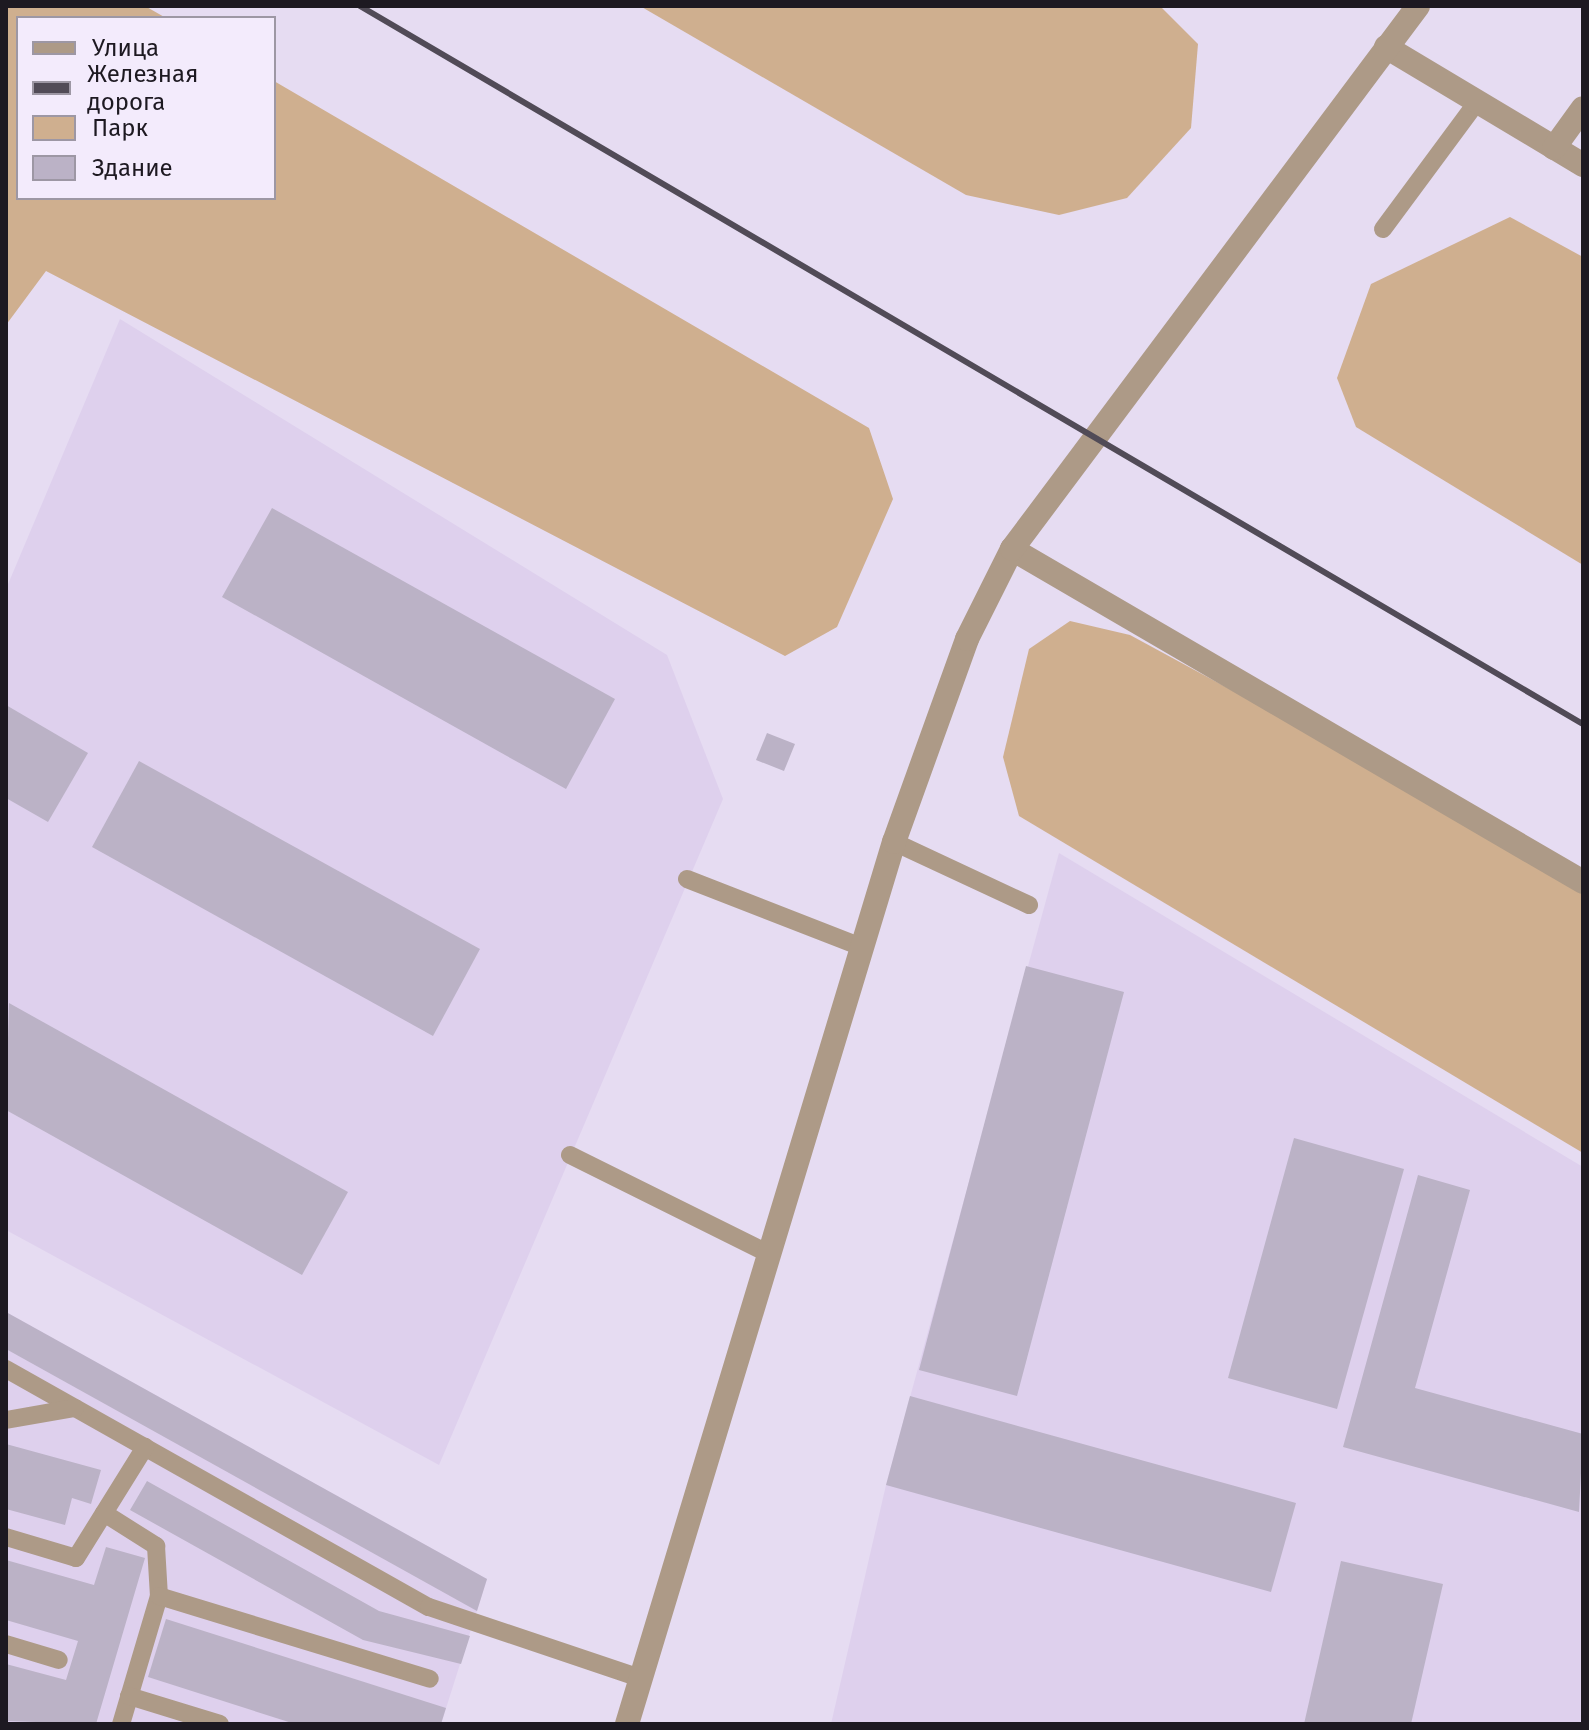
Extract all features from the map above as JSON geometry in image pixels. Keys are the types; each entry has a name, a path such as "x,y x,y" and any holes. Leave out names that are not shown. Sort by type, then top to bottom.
{"street":[{"path":"627,1724 861,947 894,842 967,639 1012,549 1418,6"},
{"path":"1386,47 1583,165"},
{"path":"1554,148 1583,108"},
{"path":"1012,549 1583,882"}],"lane":[{"path":"1383,229 1477,102"},
{"path":"894,842 1029,905"},
{"path":"687,879 861,947"},
{"path":"570,1155 767,1253"},
{"path":"6,1369 429,1607 640,1678"},
{"path":"6,1420 75,1408"},
{"path":"6,1537 76,1558 145,1447"},
{"path":"104,1513 156,1546 159,1596 121,1724"},
{"path":"159,1596 430,1679"},
{"path":"6,1644 59,1660"},
{"path":"129,1696 220,1724"}],"shaded area":[{"path":"120,319 667,655 723,799 439,1465 6,1230 6,589"},
{"path":"1059,853 1583,1167 1583,1724 831,1724 886,1485"},
{"path":"6,1312 487,1579 441,1724 6,1724"}],"green space":[{"path":"6,6 145,6 162,16 16,16 16,200 276,200 276,82 869,428 893,499 837,627 785,656 46,271 6,325"},
{"path":"640,6 1160,6 1198,44 1191,128 1127,198 1059,215 966,195"},
{"path":"1510,217 1583,257 1583,565 1356,427 1337,378 1371,284"},
{"path":"1070,621 1130,635 1583,881 1583,1153 1019,816 1003,757 1029,649"}],"building":[{"path":"272,508 615,699 566,789 222,597"},
{"path":"6,705 88,753 48,822 6,798"},
{"path":"767,733 795,744 784,771 756,760"},
{"path":"139,761 480,949 433,1036 92,847"},
{"path":"1026,966 1124,992 1017,1396 919,1370"},
{"path":"9,1003 348,1192 302,1275 6,1110"},
{"path":"1294,1138 1404,1169 1337,1409 1228,1378"},
{"path":"1418,1175 1470,1190 1415,1388 1583,1434 1579,1512 1343,1447"},
{"path":"6,1312 487,1579 477,1611 6,1349"},
{"path":"910,1396 1296,1503 1271,1592 886,1485"},
{"path":"6,1444 101,1470 91,1504 72,1498 65,1525 6,1509"},
{"path":"147,1481 379,1611 470,1636 461,1664 363,1640 130,1510"},
{"path":"106,1547 145,1558 96,1724 6,1721 6,1664 66,1680 78,1641 6,1620 6,1560 94,1585"},
{"path":"1341,1561 1443,1584 1411,1724 1304,1724"},
{"path":"166,1619 446,1708 441,1724 295,1724 148,1677"}],"railway":[{"path":"360,6 1583,724"}]}
